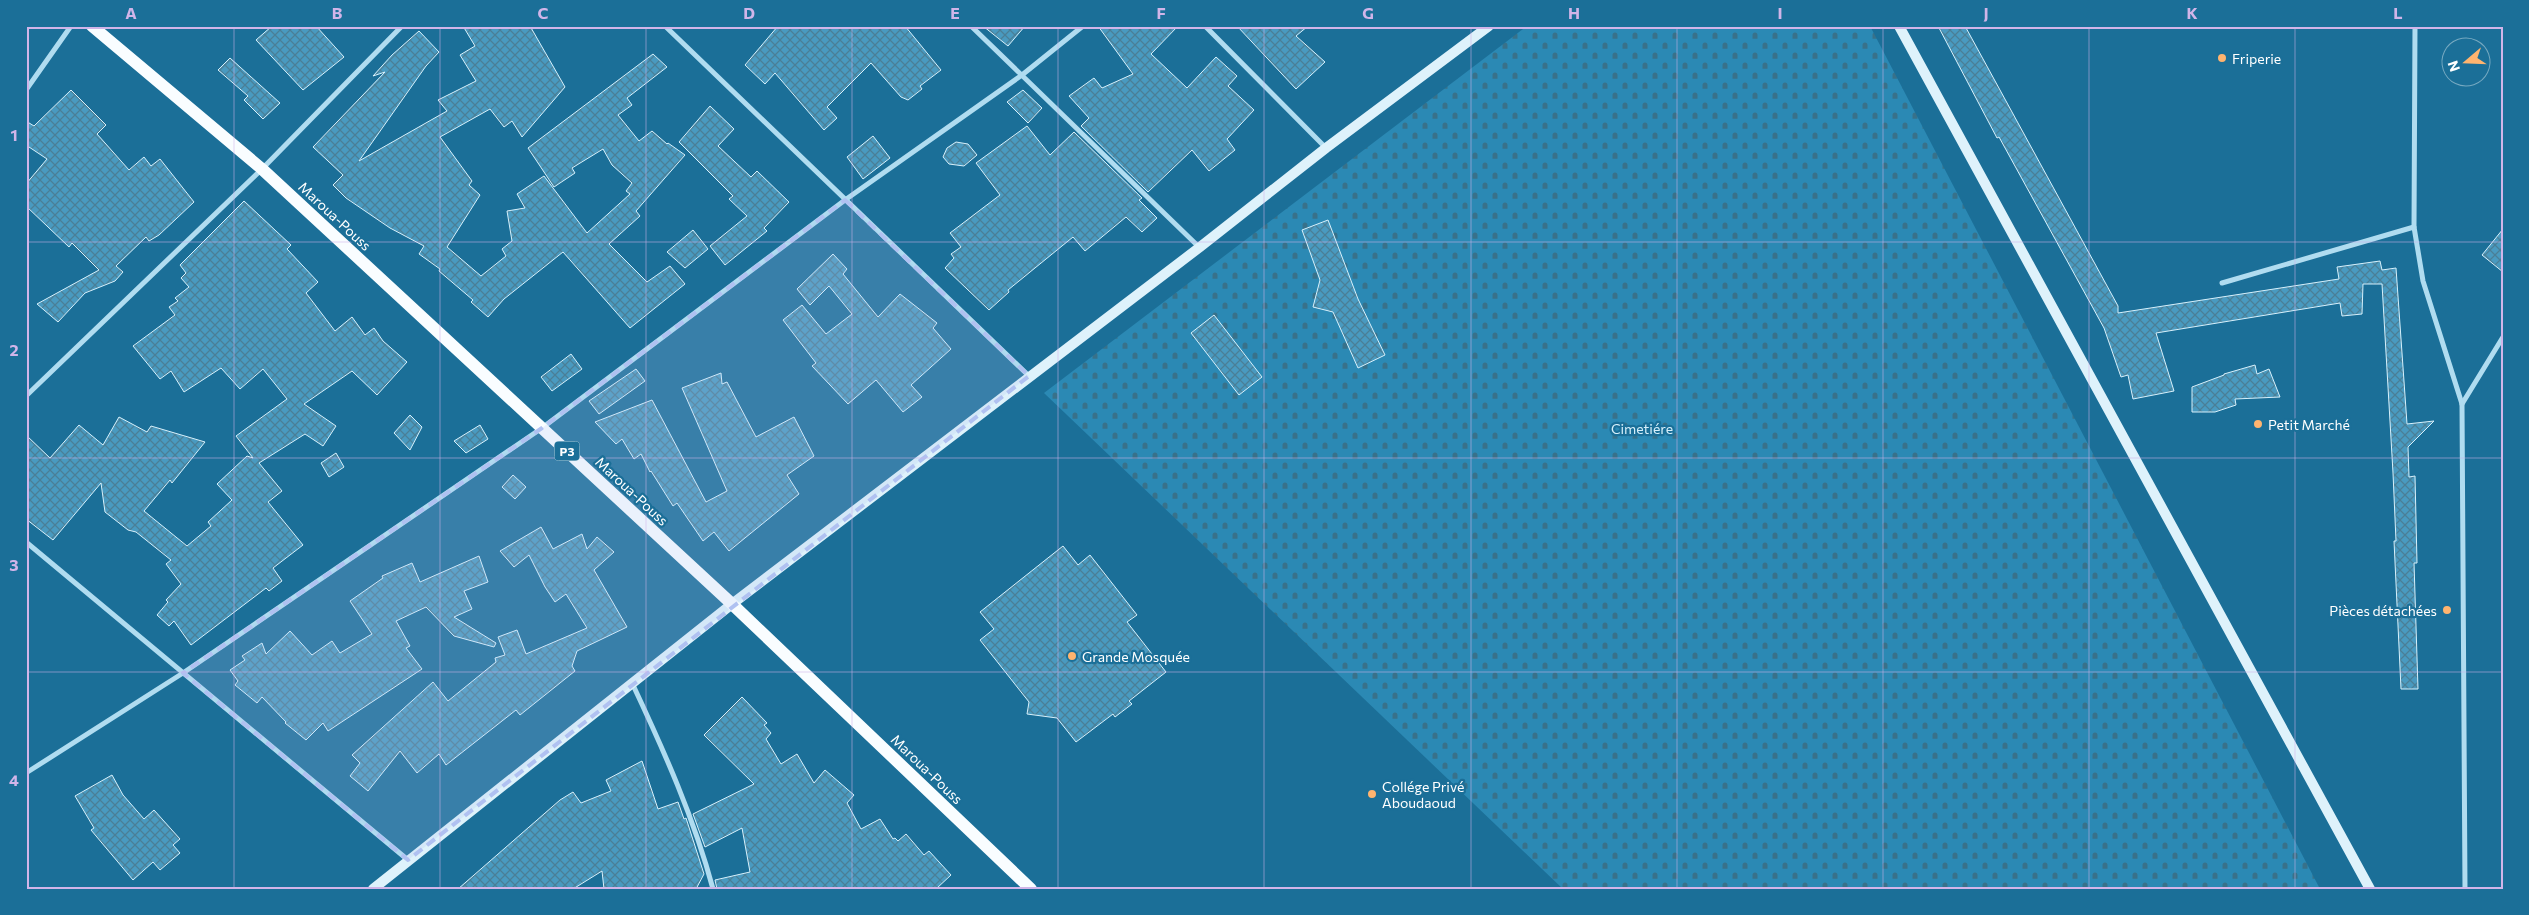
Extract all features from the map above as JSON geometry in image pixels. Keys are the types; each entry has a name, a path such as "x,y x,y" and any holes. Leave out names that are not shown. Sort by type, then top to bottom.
{"main road":[{"name":"Maroua-Pouss","path":"92,26 262,169 732,604 1028,888"},
{"path":"373,889 732,604 1200,247 1326,148 1489,26"},
{"path":"1899,26 2370,889"}],"street":[{"path":"26,90 71,26"},
{"path":"26,396 262,169 402,26"},
{"path":"666,26 1029,376"},
{"path":"971,26 1200,247"},
{"path":"26,773 183,673 542,428 845,200 1022,75 1083,26"},
{"path":"1205,26 1326,148"},
{"path":"2415,26 2414,227 2423,281 2462,404 2465,889"},
{"path":"2222,283 2414,227"},
{"path":"2462,404 2503,337"},
{"path":"26,542 408,860"},
{"path":"633,684 669,763 702,849 713,889"}],"highlighted area":[{"path":"845,200 1029,376 408,860 183,673 542,428"}],"green space":[{"name":"Cimetiére","path":"1527,26 1870,26 2320,889 1563,889 1044,393"}],"building":[{"path":"272,26 316,26 344,57 303,90 256,40"},
{"path":"463,26 530,26 565,87 522,137 512,121 504,127 490,109 440,137 472,181 469,185 480,195 447,247 481,276 506,256 502,249 512,241 507,211 525,208 517,194 544,176 587,233 630,194 626,191 632,183 612,165 603,149 572,168 575,173 554,187 528,148 653,54 667,67 627,98 632,105 618,115 639,141 652,131 667,144 685,155 636,211 640,216 609,244 647,282 670,266 685,284 630,328 563,252 504,299 488,317 471,302 473,300 439,271 440,269 419,254 424,246 390,228 346,198 333,185 343,175 313,147 385,72 373,76 392,55 419,31 439,52 426,66 359,161 447,111 438,100 476,81 460,55 475,46"},
{"path":"778,26 905,26 941,70 920,86 922,89 908,100 901,97 871,63 827,107 837,118 824,130 775,73 765,84 745,65"},
{"path":"983,26 1025,26 1008,46"},
{"path":"1098,26 1178,26 1151,54 1187,88 1216,57 1237,76 1228,86 1254,110 1227,139 1235,150 1209,171 1192,150 1148,192 1081,126 1089,118 1069,96 1094,78 1102,88 1133,74"},
{"path":"1237,26 1308,26 1296,36 1325,62 1296,89"},
{"path":"1938,26 1965,26 2118,306 2118,313 2339,279 2337,267 2380,261 2382,270 2396,268 2407,424 2434,421 2408,447 2409,477 2415,476 2417,563 2414,563 2418,689 2401,689 2394,541 2396,541 2393,473 2382,284 2363,284 2362,314 2342,316 2340,303 2156,333 2174,391 2133,399 2128,375 2121,377 2104,328 1999,137 1997,138"},
{"path":"230,58 280,103 263,119 244,100 248,96 218,70"},
{"path":"71,90 106,125 97,134 129,170 144,157 151,166 160,159 194,202 159,235 149,241 146,237 116,266 123,272 115,281 85,293 58,322 37,304 99,270 72,243 69,247 26,206 26,184 47,159 26,145 26,121 34,126"},
{"path":"1023,90 1042,108 1028,123 1007,102"},
{"path":"710,106 734,129 718,146 751,177 757,171 789,202 764,228 767,231 725,265 710,246 747,216 729,199 733,196 679,142"},
{"path":"1027,126 1050,155 1074,132 1142,198 1139,200 1157,218 1142,232 1126,217 1085,251 1073,237 1008,290 1009,292 989,310 945,268 954,258 951,254 961,247 950,233 1000,195 976,163"},
{"path":"873,136 890,158 863,179 847,157"},
{"path":"956,142 968,144 977,155 964,166 949,164 943,157 947,148"},
{"path":"244,201 291,245 287,249 318,282 306,293 335,331 352,317 365,335 374,328 383,341 407,362 377,395 352,371 304,404 336,426 323,446 305,434 259,463 282,491 268,502 303,545 273,568 282,581 269,591 266,588 191,645 174,621 169,626 157,615 168,602 166,600 181,584 166,564 171,560 136,532 128,530 105,512 101,483 53,540 26,519 26,435 50,458 79,425 103,445 119,417 147,432 151,426 205,442 172,483 170,480 144,511 187,546 211,526 208,522 232,500 217,484 247,456 253,458 236,436 287,399 263,369 240,389 221,368 184,392 171,371 160,379 133,346 175,315 169,307 178,301 175,298 189,287 181,278 186,273 180,265"},
{"path":"1328,220 1358,299 1385,355 1358,368 1333,312 1313,307 1320,280 1302,230"},
{"path":"2503,229 2503,272 2482,255"},
{"path":"693,230 708,249 685,268 667,252"},
{"path":"833,254 847,269 843,274 878,317 900,294 937,323 933,328 951,349 911,385 922,397 903,412 876,380 848,404 812,366 816,363 783,320 802,305 826,334 852,314 829,286 810,305 797,289"},
{"path":"1214,315 1262,377 1239,395 1191,333"},
{"path":"571,354 582,369 552,391 541,377"},
{"path":"2255,365 2257,374 2269,369 2280,397 2235,399 2236,405 2215,412 2192,412 2192,387 2224,374"},
{"path":"636,369 645,381 599,414 589,401"},
{"path":"721,373 722,384 727,382 756,437 794,417 814,456 787,475 799,494 729,551 714,532 703,541 677,503 673,506 650,472 641,454 634,459 622,439 616,444 595,422 652,400 706,502 727,491 682,388"},
{"path":"410,415 422,427 410,450 394,433"},
{"path":"480,425 488,439 466,453 454,441"},
{"path":"336,453 344,467 329,477 321,463"},
{"path":"513,475 526,487 515,499 502,487"},
{"path":"541,527 553,549 582,534 587,549 597,537 614,552 594,570 627,627 577,651 572,666 575,671 520,715 516,710 446,765 439,754 417,773 400,751 368,791 350,776 360,763 352,755 433,682 448,701 496,662 495,658 505,655 498,637 517,630 526,654 587,628 566,594 555,602 529,555 514,567 500,551"},
{"path":"1063,546 1078,565 1090,555 1137,615 1127,622 1166,672 1129,701 1132,704 1115,717 1113,714 1076,742 1057,718 1027,714 1029,702 980,640 994,629 980,612"},
{"path":"479,556 488,582 464,591 472,609 454,617 496,643 494,647 454,636 426,607 396,621 410,646 406,648 422,669 328,731 323,723 306,740 285,723 262,697 257,703 235,685 238,681 230,670 245,660 242,656 262,643 266,654 290,631 312,655 332,641 340,653 372,634 350,601 383,578 382,576 412,563 420,582"},
{"path":"742,697 767,723 764,725 771,733 766,739 781,764 797,754 814,783 825,770 854,795 847,803 861,829 880,819 893,839 895,838 898,841 906,834 924,855 929,851 951,875 936,889 717,889 715,880 750,872 742,828 705,847 693,814 754,784 704,735"},
{"path":"642,761 658,809 678,802 684,819 686,818 704,874 696,889 604,889 602,871 573,889 458,889 560,800 573,792 581,803 611,791 606,780"},
{"path":"112,775 123,795 144,819 154,810 180,839 173,845 180,853 160,870 153,862 133,880 91,830 94,828 75,796"}],"place":[{"name":"Friperie","path":"2222,58"},
{"name":"Petit Marché","path":"2258,424"},
{"name":"Pièces détachées","path":"2447,610"},
{"name":"Grande Mosquée","path":"1072,656"},
{"name":"Collége Privé Aboudaoud","path":"1372,794"}]}
